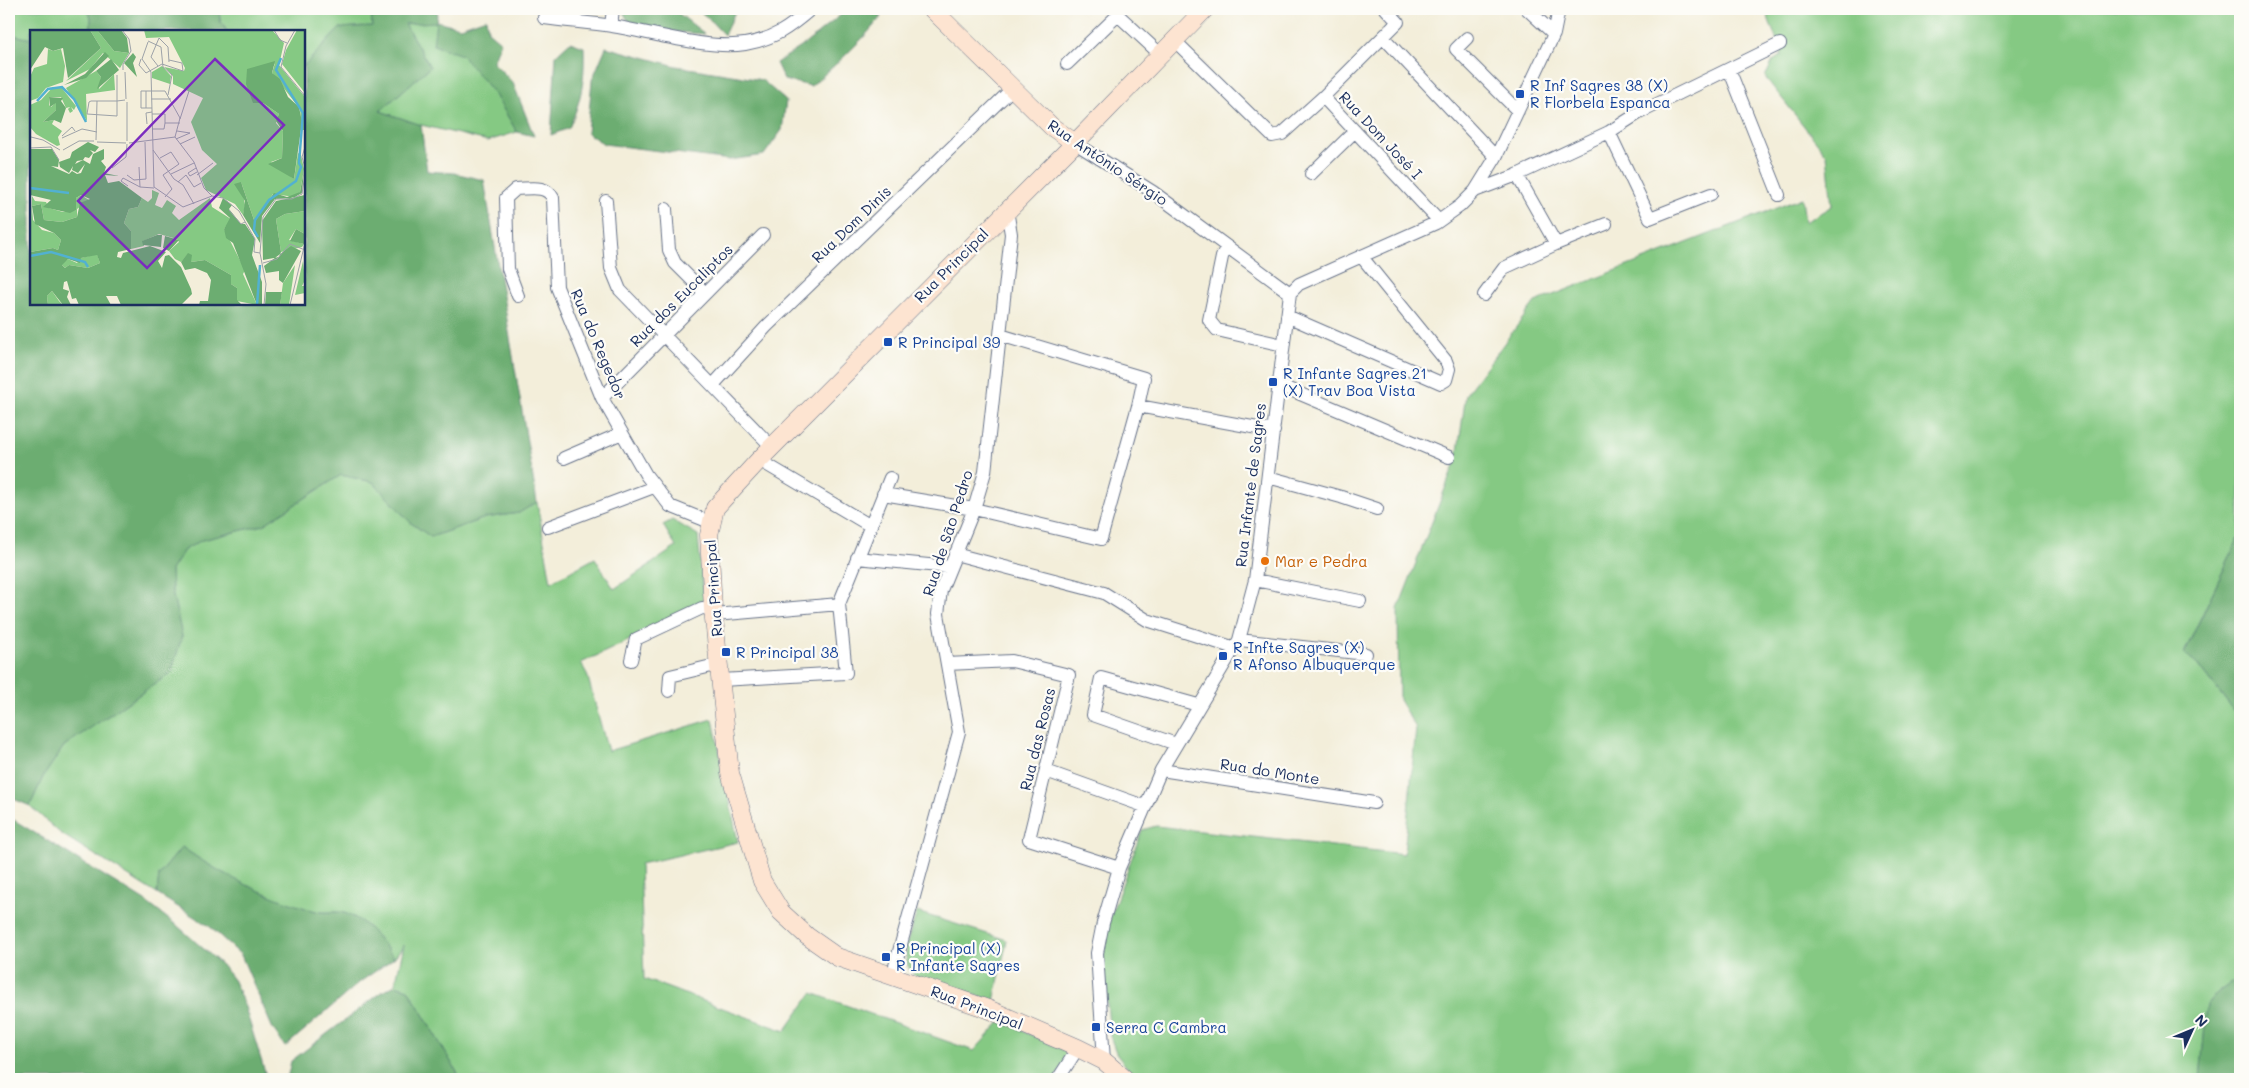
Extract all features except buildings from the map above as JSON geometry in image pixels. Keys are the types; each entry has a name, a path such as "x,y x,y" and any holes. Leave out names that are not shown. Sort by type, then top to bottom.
{"street":[{"path":"611,26 613,9"},
{"path":"544,18 611,26 720,44 743,44 767,38 787,30 811,9"},
{"name":"Rua Principal","path":"1125,1079 1104,1062 1078,1048 988,1009 837,957 808,936 781,912 762,881 730,773 714,612 709,535 715,508 759,460 1075,143 1205,9"},
{"name":"Rua Dom José I","path":"1386,9 1398,22 1323,97 1440,221"},
{"path":"1527,9 1554,34"},
{"path":"1290,293 1299,284 1440,221 1460,206 1474,191 1496,157 1554,34 1559,9"},
{"name":"Rua António Sérgio","path":"935,12 1052,127 1153,192 1290,293"},
{"path":"1066,64 1118,15 1160,54"},
{"path":"1383,37 1496,157"},
{"path":"1467,38 1456,49 1518,111"},
{"path":"1174,40 1272,136 1282,134 1323,97"},
{"path":"1474,191 1516,175 1609,132 1639,112 1780,44"},
{"path":"1729,69 1779,195"},
{"name":"Rua Dom Dinis","path":"714,385 766,327 1013,88"},
{"path":"1052,127 1053,165"},
{"path":"1311,174 1355,131"},
{"path":"1609,132 1650,218 1711,194"},
{"path":"1516,175 1556,244"},
{"name":"Rua do Regedor","path":"518,296 508,268 506,198 516,189 544,188 553,198 557,287 602,398 654,486 670,506 712,523"},
{"path":"606,201 611,268 620,290 772,447"},
{"path":"666,209 669,250 675,263 706,293"},
{"name":"Rua de São Pedro","path":"892,977 960,732 938,614 942,590 949,567 974,509 985,472 1011,234 1007,210"},
{"path":"1484,295 1504,268 1606,224"},
{"name":"Rua dos Eucaliptos","path":"602,398 763,235"},
{"path":"1226,247 1222,257 1209,320 1217,330 1283,345"},
{"path":"1286,316 1440,383 1446,380 1449,369 1446,361 1361,256"},
{"name":"Rua Infante de Sagres","path":"1104,1062 1097,954 1103,923 1119,868 1161,770 1198,705 1237,644 1255,580 1290,293"},
{"path":"883,494 974,509 1101,539 1144,378 1000,335"},
{"path":"1279,385 1449,457"},
{"path":"1138,406 1274,431"},
{"path":"564,458 622,433"},
{"path":"759,460 869,526"},
{"path":"1268,476 1377,509"},
{"path":"669,691 670,676 720,672 846,673 839,604 890,478"},
{"path":"548,527 654,486"},
{"path":"955,554 1104,593 1147,620 1237,644 1366,654"},
{"path":"857,558 949,567"},
{"path":"1255,580 1360,601"},
{"path":"630,660 636,639 702,608 714,612 839,604"},
{"name":"Rua das Rosas","path":"947,664 1012,661 1069,676 1029,840 1119,868"},
{"path":"1176,744 1093,715 1101,678 1198,705"},
{"name":"Rua do Monte","path":"1161,770 1374,803"},
{"path":"1046,772 1144,806"},
{"path":"1058,1079 1078,1048"}],"green space":[{"path":"9,9 87,9 91,17 91,30 30,30 30,39 9,34"},
{"path":"87,9 219,9 220,21 226,30 91,30 91,17"},
{"path":"219,9 371,9 372,26 340,28 305,65 305,30 226,30 220,20"},
{"path":"371,9 438,9 436,21 460,27 486,18 488,31 501,42 493,62 513,83 534,136 517,132 495,95 462,55 433,45 436,22 405,24 430,67 380,111 421,125 427,171 454,173 484,180 537,502 519,513 485,518 431,537 411,523 373,482 341,475 263,525 202,540 184,550 171,570 172,591 182,636 171,673 64,746 43,777 30,806 9,797 9,34 30,39 30,305 305,305 305,65 340,28 372,26"},
{"path":"625,9 673,9 705,34 663,31 630,24 623,12"},
{"path":"696,9 728,9 735,12 724,35 707,17"},
{"path":"848,9 887,9 861,40 811,86 784,80 776,63 801,47"},
{"path":"1765,9 2240,9 2240,535 2184,653 2200,667 2240,719 2240,980 2232,982 2218,992 2207,1005 2200,1079 1136,1079 1117,1055 1110,1036 1103,959 1109,920 1142,830 1156,826 1404,854 1416,728 1399,700 1398,609 1457,458 1466,394 1535,302 1802,198 1805,222 1832,206 1827,155 1765,77 1773,61 1782,55"},
{"path":"436,21 434,45 462,54 495,95 517,132 488,141 421,125 380,111 430,67 405,24"},
{"path":"570,42 584,47 582,89 569,128 551,135 556,55"},
{"path":"606,47 676,66 762,80 786,101 782,130 764,155 730,160 604,144 587,133 592,80"},
{"path":"341,475 373,482 411,523 431,537 485,518 519,513 537,502 551,582 595,558 614,589 676,547 663,525 672,520 698,535 704,602 581,663 587,674 608,751 713,719 738,842 640,864 644,979 785,1031 812,993 974,1051 1001,1021 1070,1053 1055,1079 461,1079 408,989 395,985 404,945 394,958 374,933 355,917 343,913 316,911 281,900 246,885 212,867 182,847 159,875 157,894 60,833 30,806 43,777 64,746 171,673 182,636 172,591 171,570 184,550 202,540 263,525"},
{"path":"2240,535 2240,719 2200,667 2184,654"},
{"path":"9,817 145,901 180,928 222,965 234,981 245,1007 267,1079 9,1079"},
{"path":"182,847 212,867 246,885 281,900 316,911 343,913 355,917 373,933 394,958 360,982 285,1047 272,1027 241,955 209,926 157,894 159,875"},
{"path":"917,912 1007,940 994,1001 915,976 910,969 906,953"},
{"path":"2240,980 2240,1079 2200,1079 2207,1005 2218,992 2232,982"},
{"path":"395,985 408,989 461,1079 287,1079 291,1061 382,992"}],"place":[{"name":"R Inf Sagres 38 (X) R Florbela Espanca","path":"1520,94"},
{"name":"R Principal 39","path":"888,342"},
{"name":"R Infante Sagres 21 (X) Trav Boa Vista","path":"1273,382"},
{"name":"Mar e Pedra","path":"1265,561"},
{"name":"R Principal 38","path":"726,652"},
{"name":"R Infte Sagres (X) R Afonso Albuquerque","path":"1223,656"},
{"name":"R Principal (X) R Infante Sagres","path":"886,957"},
{"name":"Serra C Cambra","path":"1096,1027"}]}
